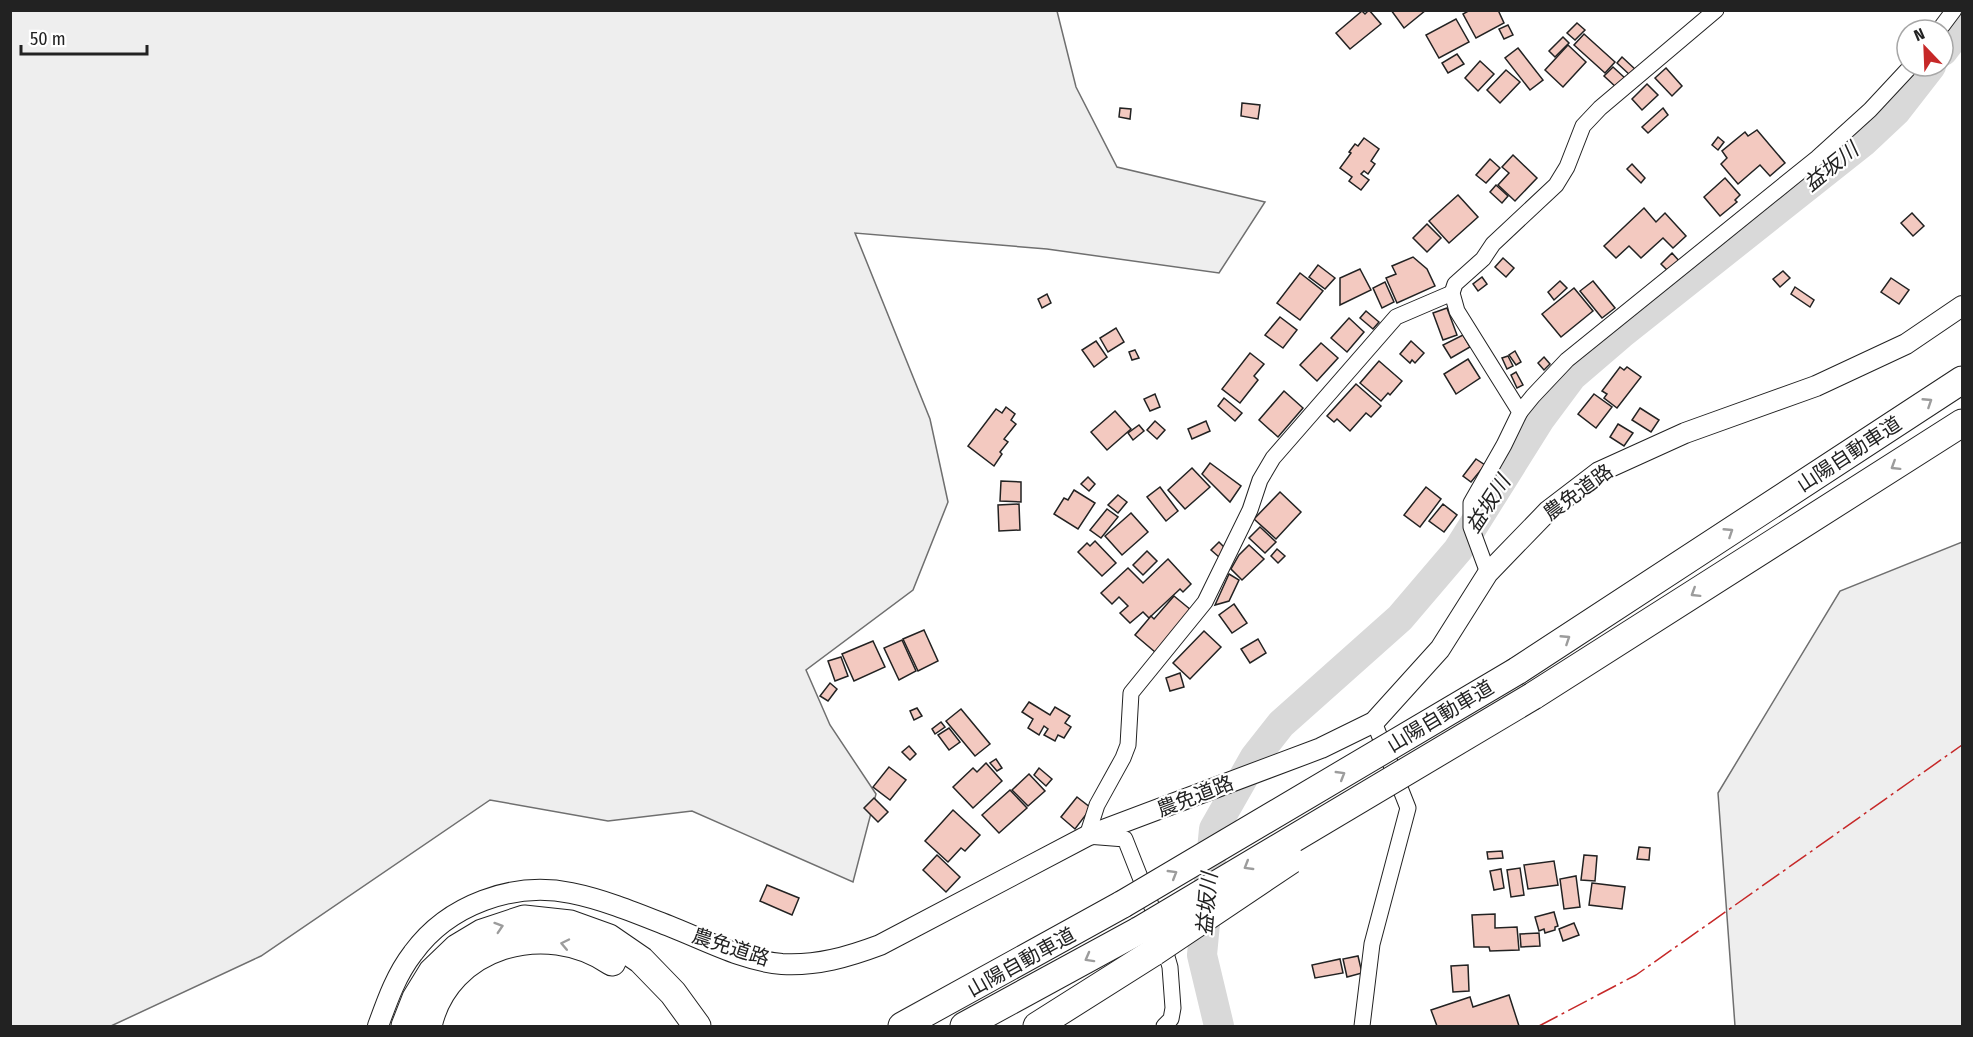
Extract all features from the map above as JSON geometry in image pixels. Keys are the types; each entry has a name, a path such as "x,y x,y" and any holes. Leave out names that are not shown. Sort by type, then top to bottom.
{"highway":[{"name":"山陽自動車道","path":"902,1026 1123,904 1517,671 1962,380"},
{"name":"山陽自動車道","path":"964,1026 1147,941 1962,423"},
{"path":"405,1026 416,998 432,972 457,948 482,933 524,919 570,924 609,938 641,960 673,993 697,1026"},
{"path":"428,1026 431,1010 446,983 468,962 491,949 524,940 561,942 598,952 627,973 660,1004 676,1026"},
{"path":"1037,1026 1147,941"}],"street":[{"path":"1520,412 1457,311 1452,293 1455,284 1483,259 1493,244 1556,185 1567,167 1583,126 1600,108 1716,10"},
{"path":"1488,573 1479,554 1471,527 1471,503 1520,412 1533,396 1567,360 1817,158 1870,110 1900,78"},
{"path":"1164,1026 1171,1019 1173,1008 1170,967 1155,915 1135,863 1125,840 1087,836 1097,805 1124,758 1128,745 1131,693 1205,602 1250,510 1265,468 1396,317 1452,293"},
{"name":"農免道路","path":"378,1026 394,982 413,952 437,925 467,908 500,894 534,890 570,892 607,903 750,958 782,964 819,963 848,957 880,945 1087,836 1321,748 1374,722 1440,649 1488,573 1548,511 1599,472 1685,433 1816,386 1906,344 1962,306"},
{"path":"1362,1026 1372,944 1408,808 1374,722"}],"shaded area":[{"path":"10,11 1057,11 1076,87 1117,167 1265,202 1219,273 1047,249 855,233 930,419 948,502 913,590 806,670 830,725 876,794 853,882 692,811 608,821 490,800 261,956 111,1026 11,1026"},
{"path":"1962,542 1962,1026 1735,1026 1718,793 1840,591"}],"building":[{"path":"1369,10 1381,24 1350,49 1336,33 1362,11 1365,14"},
{"path":"1391,10 1426,10 1404,28"},
{"path":"1470,10 1498,10 1504,23 1476,38 1463,14"},
{"path":"1456,19 1469,42 1439,58 1426,35"},
{"path":"1577,23 1585,30 1575,40 1567,33"},
{"path":"1508,25 1513,35 1504,39 1499,29"},
{"path":"1584,34 1615,62 1605,73 1574,45"},
{"path":"1563,37 1569,43 1555,57 1549,51"},
{"path":"1568,45 1586,62 1563,87 1545,70"},
{"path":"1518,48 1543,80 1530,90 1505,58"},
{"path":"1457,54 1464,64 1448,73 1442,63"},
{"path":"1622,57 1636,70 1631,76 1617,63"},
{"path":"1480,61 1494,74 1478,91 1465,78"},
{"path":"1613,67 1626,79 1617,88 1604,76"},
{"path":"1666,68 1682,86 1672,96 1655,78"},
{"path":"1506,70 1520,82 1500,103 1487,90"},
{"path":"1647,84 1658,95 1642,110 1632,99"},
{"path":"1242,103 1260,105 1258,119 1241,116"},
{"path":"1120,108 1131,109 1130,119 1119,117"},
{"path":"1663,108 1668,115 1648,133 1642,127"},
{"path":"1757,130 1785,163 1770,176 1760,165 1738,184 1721,164 1727,158 1722,151 1745,132 1748,136"},
{"path":"1718,137 1724,142 1718,150 1712,145"},
{"path":"1364,138 1379,149 1371,161 1375,164 1368,174 1364,171 1361,174 1369,180 1361,190 1349,181 1352,177 1340,168 1355,144 1358,146"},
{"path":"1513,155 1537,178 1515,201 1498,185 1509,173 1502,167"},
{"path":"1490,159 1500,168 1486,183 1476,175"},
{"path":"1632,164 1645,178 1641,183 1627,169"},
{"path":"1725,178 1740,195 1735,200 1737,202 1720,216 1704,197"},
{"path":"1496,185 1508,196 1502,203 1490,192"},
{"path":"1458,195 1478,217 1449,243 1429,221"},
{"path":"1644,208 1656,222 1665,213 1686,236 1673,248 1663,238 1641,258 1629,246 1616,258 1604,246"},
{"path":"1912,213 1924,226 1913,236 1901,223"},
{"path":"1427,224 1441,238 1427,252 1413,238"},
{"path":"1672,253 1681,263 1670,273 1661,264"},
{"path":"1413,257 1427,269 1435,286 1397,303 1386,278 1396,274 1392,266"},
{"path":"1503,258 1514,268 1506,277 1495,267"},
{"path":"1318,265 1335,278 1325,289 1309,277"},
{"path":"1360,269 1371,290 1340,305 1340,278"},
{"path":"1783,271 1790,278 1780,287 1773,279"},
{"path":"1300,273 1323,291 1300,320 1277,303"},
{"path":"1482,277 1487,284 1478,291 1473,284"},
{"path":"1891,278 1909,290 1899,304 1881,292"},
{"path":"1560,281 1567,288 1554,300 1548,292"},
{"path":"1593,281 1615,308 1602,318 1580,291"},
{"path":"1385,282 1394,302 1382,308 1373,288"},
{"path":"1795,287 1814,300 1810,307 1791,294"},
{"path":"1574,288 1593,311 1561,337 1542,314"},
{"path":"1047,294 1051,303 1042,308 1038,299"},
{"path":"1447,308 1457,335 1443,340 1433,313"},
{"path":"1366,311 1379,322 1373,329 1360,318"},
{"path":"1280,317 1297,330 1283,348 1265,335"},
{"path":"1349,318 1364,332 1347,352 1331,338"},
{"path":"1116,328 1124,342 1108,352 1100,338"},
{"path":"1463,335 1470,347 1451,358 1443,345"},
{"path":"1096,341 1107,357 1094,367 1082,350"},
{"path":"1411,341 1424,353 1415,363 1412,360 1410,363 1400,354"},
{"path":"1321,343 1338,358 1317,381 1300,365"},
{"path":"1135,350 1139,358 1132,360 1129,352"},
{"path":"1515,351 1521,362 1516,365 1509,355"},
{"path":"1250,353 1264,364 1254,376 1258,380 1240,403 1222,389"},
{"path":"1508,356 1513,366 1507,369 1502,358"},
{"path":"1544,357 1550,364 1544,370 1538,363"},
{"path":"1468,359 1480,378 1456,394 1444,374"},
{"path":"1379,361 1402,381 1390,395 1388,393 1381,401 1360,383"},
{"path":"1620,367 1624,370 1627,367 1641,377 1617,408 1604,398 1607,394 1602,391"},
{"path":"1516,372 1523,385 1517,388 1511,375"},
{"path":"1356,384 1381,406 1371,417 1366,413 1350,431 1337,419 1334,422 1327,416"},
{"path":"1284,391 1303,408 1278,437 1259,420"},
{"path":"1155,394 1160,407 1150,411 1144,399"},
{"path":"1594,394 1612,407 1596,428 1578,414"},
{"path":"1224,398 1242,413 1235,421 1218,406"},
{"path":"1006,407 1015,414 1011,420 1016,424 1004,439 1008,442 1000,452 1002,454 994,466 968,446 996,409 1002,413"},
{"path":"1640,408 1659,420 1651,432 1632,420"},
{"path":"1115,411 1131,429 1107,450 1091,432"},
{"path":"1155,421 1165,430 1157,439 1147,430"},
{"path":"1206,421 1210,431 1192,439 1188,429"},
{"path":"1618,424 1633,433 1624,446 1610,437"},
{"path":"1139,425 1144,431 1133,440 1128,433"},
{"path":"1476,459 1485,465 1471,482 1463,476"},
{"path":"1210,463 1241,486 1230,502 1202,474"},
{"path":"1192,468 1210,487 1185,509 1168,490"},
{"path":"1088,477 1095,484 1089,491 1081,484"},
{"path":"1001,481 1021,482 1021,502 1000,501"},
{"path":"1160,487 1178,511 1166,521 1147,497"},
{"path":"1426,487 1441,499 1420,527 1404,515"},
{"path":"1074,490 1095,503 1078,529 1054,514 1064,498 1068,500"},
{"path":"1280,492 1301,512 1276,539 1254,519"},
{"path":"1118,495 1127,502 1118,513 1108,505"},
{"path":"1019,504 1020,530 999,531 998,505"},
{"path":"1443,504 1457,515 1444,532 1429,521"},
{"path":"1107,509 1118,517 1101,538 1090,530"},
{"path":"1131,513 1148,532 1122,555 1105,536"},
{"path":"1260,527 1276,542 1265,553 1249,538"},
{"path":"1095,541 1116,563 1102,576 1078,552 1087,543 1090,546"},
{"path":"1219,542 1226,549 1219,557 1211,550"},
{"path":"1249,545 1264,559 1242,580 1231,569 1239,555"},
{"path":"1277,549 1285,556 1278,563 1271,556"},
{"path":"1147,551 1157,561 1143,575 1133,565"},
{"path":"1168,559 1191,584 1183,592 1180,589 1149,618 1143,612 1130,623 1120,613 1128,606 1119,597 1112,604 1101,593 1128,568 1143,583"},
{"path":"1229,574 1239,580 1229,601 1215,605"},
{"path":"1174,596 1191,610 1155,652 1135,635 1151,616 1154,619"},
{"path":"1234,604 1247,623 1232,633 1219,615"},
{"path":"924,630 938,661 918,671 903,639"},
{"path":"1204,631 1221,647 1190,679 1173,663"},
{"path":"1258,639 1266,653 1250,663 1241,649"},
{"path":"902,640 916,671 899,680 884,648"},
{"path":"873,641 885,667 854,681 842,654"},
{"path":"841,657 848,676 835,681 828,661"},
{"path":"1180,673 1184,687 1170,691 1166,678"},
{"path":"830,683 837,689 828,701 820,696"},
{"path":"1029,702 1050,715 1055,707 1070,716 1065,723 1071,727 1064,738 1058,735 1055,741 1044,735 1048,729 1044,726 1039,735 1028,728 1033,719 1022,712"},
{"path":"917,708 922,716 914,720 910,711"},
{"path":"961,709 990,744 975,756 946,721"},
{"path":"941,722 945,727 935,734 932,729"},
{"path":"949,728 960,742 949,750 938,735"},
{"path":"909,746 916,754 910,760 902,752"},
{"path":"996,759 1002,768 997,771 990,763"},
{"path":"986,763 1002,781 973,808 953,787 973,768 977,772"},
{"path":"889,767 906,780 890,800 873,787"},
{"path":"1039,768 1052,779 1046,786 1034,775"},
{"path":"1029,774 1045,791 1028,806 1012,790"},
{"path":"1010,790 1027,808 999,833 982,815"},
{"path":"1077,797 1091,808 1075,829 1061,817"},
{"path":"874,798 888,812 878,822 864,808"},
{"path":"953,810 980,835 965,851 961,848 948,862 925,841"},
{"path":"1639,847 1650,848 1649,860 1637,859"},
{"path":"1502,851 1503,858 1488,859 1487,852"},
{"path":"937,855 960,877 946,892 923,870"},
{"path":"1584,855 1597,856 1595,881 1581,880"},
{"path":"1554,861 1558,885 1528,889 1524,865"},
{"path":"1520,868 1524,895 1511,897 1507,870"},
{"path":"1501,869 1504,888 1494,890 1490,871"},
{"path":"1576,876 1580,907 1564,909 1560,879"},
{"path":"1592,883 1625,887 1622,909 1589,905"},
{"path":"767,885 799,898 792,915 760,901"},
{"path":"1554,912 1558,926 1555,930 1545,933 1544,929 1539,931 1535,917"},
{"path":"1495,914 1495,928 1517,927 1519,950 1490,951 1489,947 1474,947 1472,915"},
{"path":"1574,923 1579,935 1563,941 1559,929"},
{"path":"1539,933 1540,946 1521,947 1520,934"},
{"path":"1358,956 1362,973 1347,977 1343,959"},
{"path":"1340,959 1343,973 1315,978 1312,965"},
{"path":"1468,965 1469,991 1453,992 1451,966"},
{"path":"1509,995 1519,1026 1437,1026 1431,1010 1470,997 1473,1007"}],"waterway":[{"name":"益坂川","path":"1955,35 1962,26"},
{"name":"益坂川","path":"1219,1026 1202,955 1214,829 1255,757 1281,724 1400,618 1458,550 1540,419 1572,376 1621,334 1863,142 1896,111 1922,78"}],"power":[{"path":"1539,1026 1636,975 1962,745"}]}
